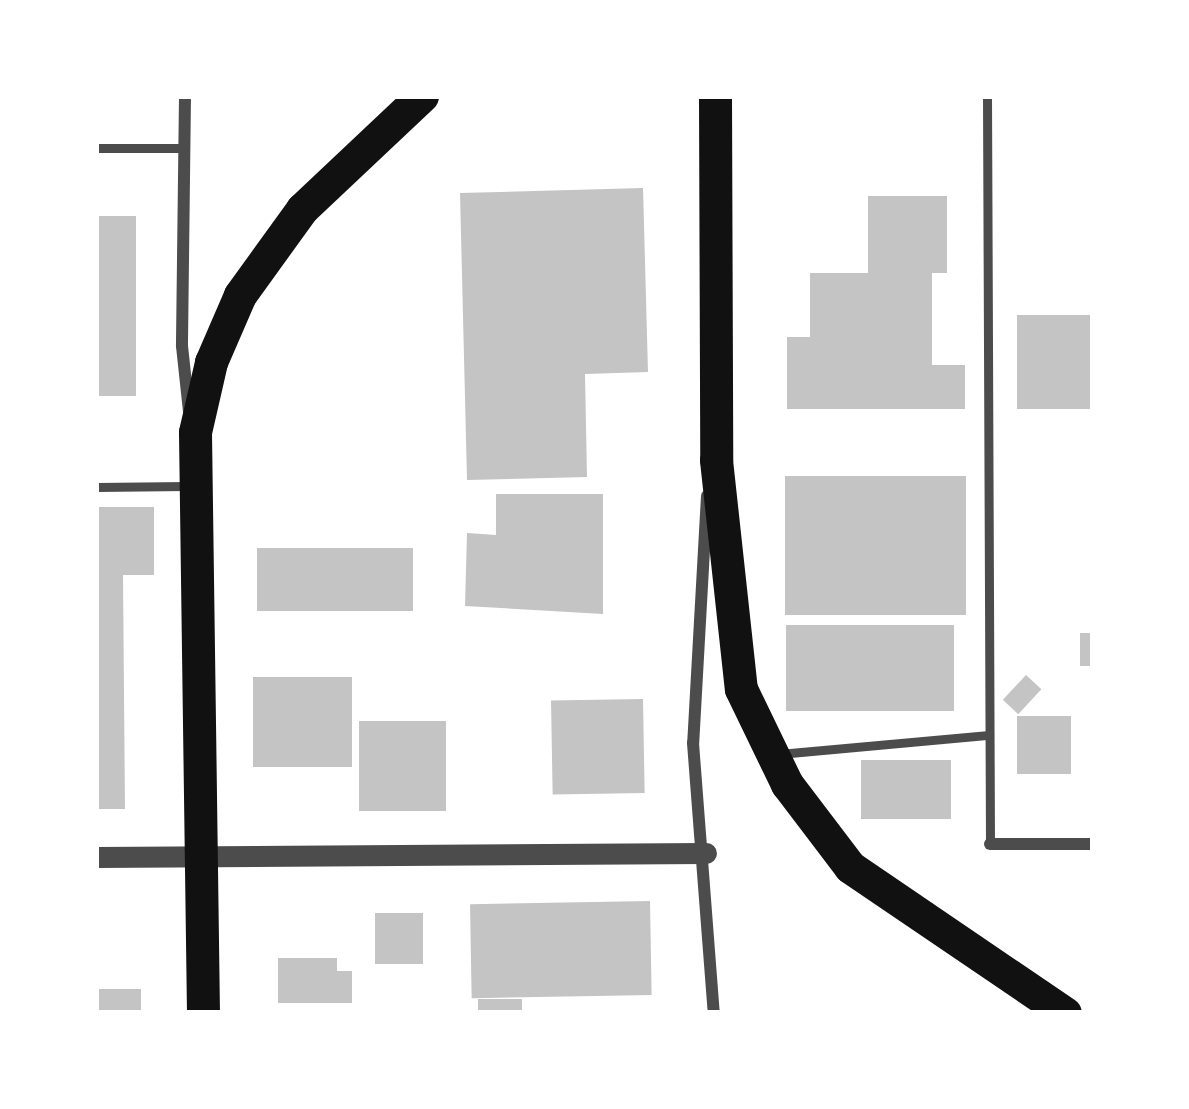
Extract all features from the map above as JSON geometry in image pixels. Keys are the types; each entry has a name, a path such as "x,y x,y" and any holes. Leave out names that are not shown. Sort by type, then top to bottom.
{"highway":[{"path":"693,96 696,184 714,234"},
{"path":"715,96 716,460 741,689 770,755 850,867 1065,1013"},
{"path":"202,1013 194,432 211,362 240,295 302,208 410,106"}],"street":[{"path":"184,96 182,346 194,432"},
{"path":"410,106 434,96"},
{"path":"714,1013 706,853 693,743 697,565 716,460"},
{"path":"990,844 1093,844"},
{"path":"96,857 706,853"}],"lane":[{"path":"987,96 990,844"},
{"path":"96,148 182,148"},
{"path":"96,487 195,486"},
{"path":"770,755 989,735"}],"building":[{"path":"643,188 648,372 585,374 587,477 467,480 460,193"},
{"path":"868,196 947,196 947,273 932,273 932,365 965,365 965,409 787,409 787,337 810,337 810,273 868,273"},
{"path":"96,216 136,216 136,396 96,396"},
{"path":"1017,315 1093,315 1093,409 1017,409"},
{"path":"785,476 966,476 966,615 785,615"},
{"path":"496,494 603,494 603,614 465,606 467,533 496,535"},
{"path":"96,507 154,507 154,575 123,575 125,809 96,809"},
{"path":"257,548 413,548 413,611 257,611"},
{"path":"786,625 954,625 954,711 786,711"},
{"path":"1080,633 1093,633 1093,666 1080,666"},
{"path":"1026,675 1041,689 1018,714 1003,700"},
{"path":"253,677 352,677 352,767 253,767"},
{"path":"643,699 645,793 553,795 551,701"},
{"path":"1017,716 1071,716 1071,774 1017,774"},
{"path":"359,721 446,721 446,811 359,811"},
{"path":"861,760 951,760 951,819 861,819"},
{"path":"650,901 652,995 472,998 470,904"},
{"path":"375,913 423,913 423,964 375,964"},
{"path":"278,958 337,958 337,971 352,971 352,1003 278,1003"},
{"path":"96,989 141,989 141,1013 96,1013"},
{"path":"478,999 522,999 522,1013 478,1013"}]}
